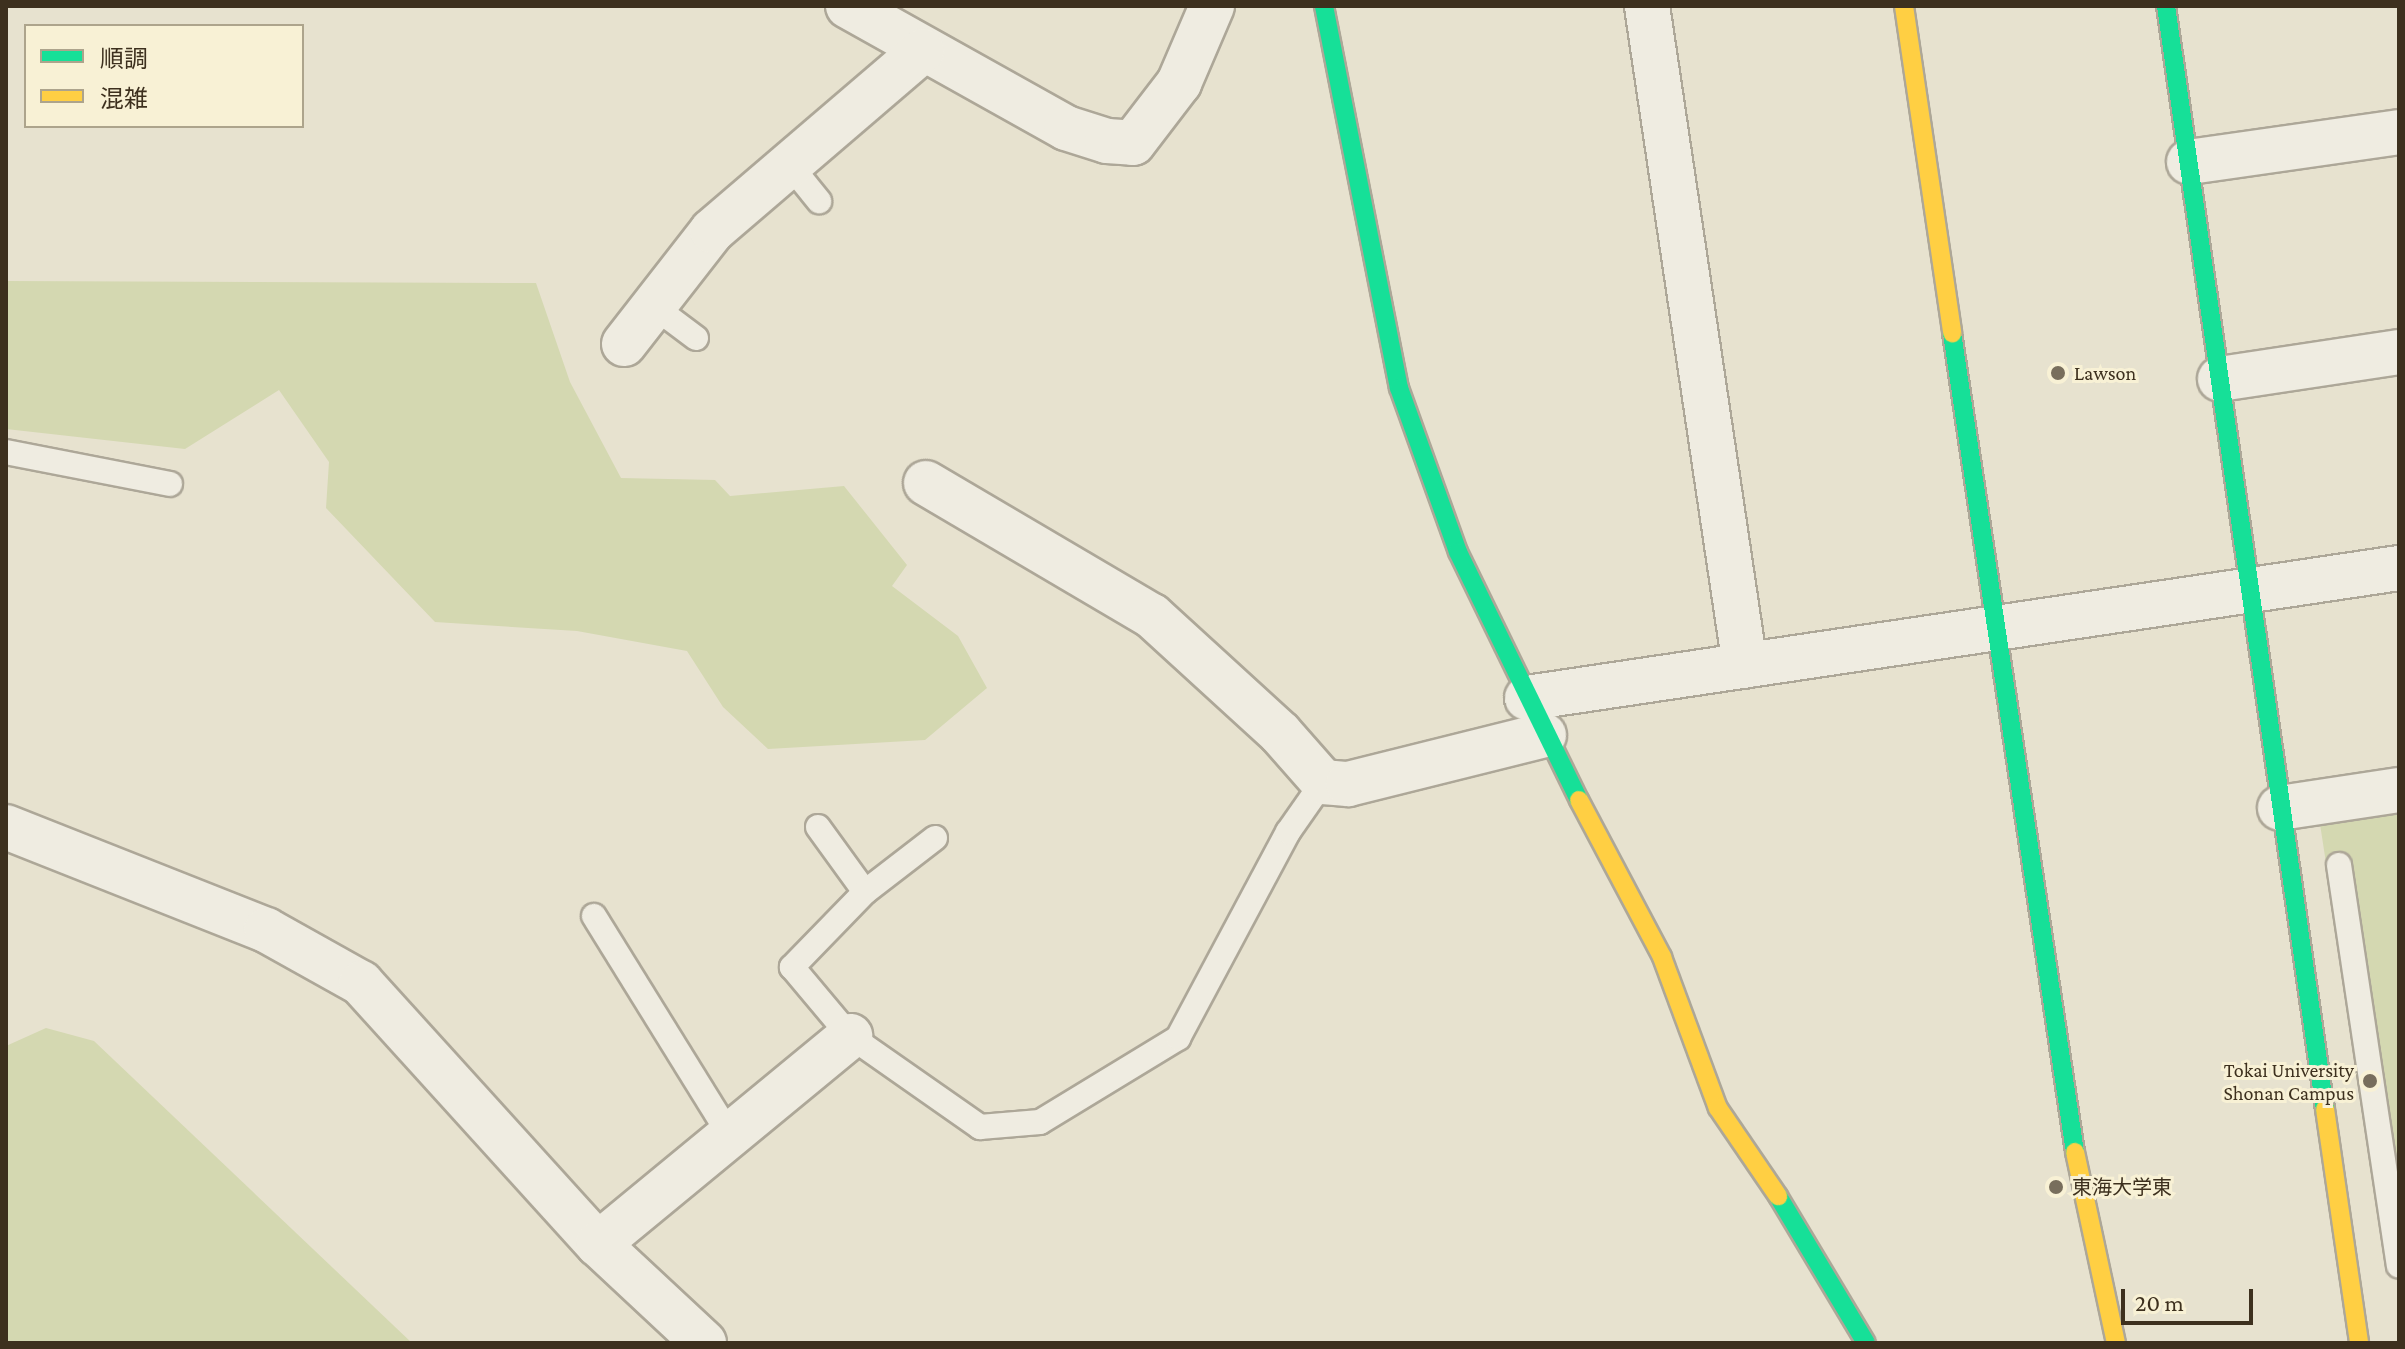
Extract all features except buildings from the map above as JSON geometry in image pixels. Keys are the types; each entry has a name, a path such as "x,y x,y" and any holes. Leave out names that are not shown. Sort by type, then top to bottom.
{"street":[{"path":"848,6 922,51 1066,128 1107,141 1133,143 1179,83 1212,6"},
{"path":"1324,6 1399,388 1458,552 1536,716 1662,957 1718,1108 1803,1234 1866,1343"},
{"path":"1647,6 1745,666"},
{"path":"1904,6 2073,1145 2116,1343"},
{"path":"2166,6 2359,1343"},
{"path":"624,344 656,308 712,231 922,51"},
{"path":"2189,162 2399,132"},
{"path":"2220,379 2399,352"},
{"path":"926,483 1152,616 1280,733 1323,782 1348,784 1536,716 1745,666 1996,631 2399,568"},
{"path":"2280,808 2399,790"},
{"path":"6,827 266,930 361,983 598,1244 661,1309 704,1343"},
{"path":"598,1244 850,1036"}],"lane":[{"path":"789,164 819,201"},
{"path":"656,308 696,338"},
{"path":"6,452 170,484"},
{"path":"935,838 865,892 792,967 850,1036 980,1127 1040,1122 1178,1038 1288,832 1323,782"},
{"path":"818,827 865,892"},
{"path":"2339,865 2399,1266"},
{"path":"594,916 730,1135"}],"green space":[{"path":"6,281 536,283 570,382 621,478 715,480 730,496 844,486 907,565 892,586 958,636 987,688 925,740 768,749 723,707 687,651 577,631 435,622 326,508 329,462 279,390 185,449 6,429"},
{"path":"2399,814 2399,1186 2368,964 2342,967 2320,824"},
{"path":"46,1028 94,1041 412,1343 6,1343 6,1046"}],"traffic: fast":[{"path":"1324,6 1399,388 1458,552 1579,800"},
{"path":"2166,6 2325,1109"},
{"path":"1952,333 2075,1152"},
{"path":"1778,1196 1866,1343"}],"traffic: slow":[{"path":"1904,6 1952,333"},
{"path":"1579,800 1662,957 1718,1108 1778,1196"},
{"path":"2325,1109 2359,1343"},
{"path":"2075,1152 2116,1343"}],"place":[{"name":"Lawson","path":"2058,373"},
{"name":"Tokai University Shonan Campus","path":"2370,1081"},
{"name":"東海大学東","path":"2056,1187"}]}
